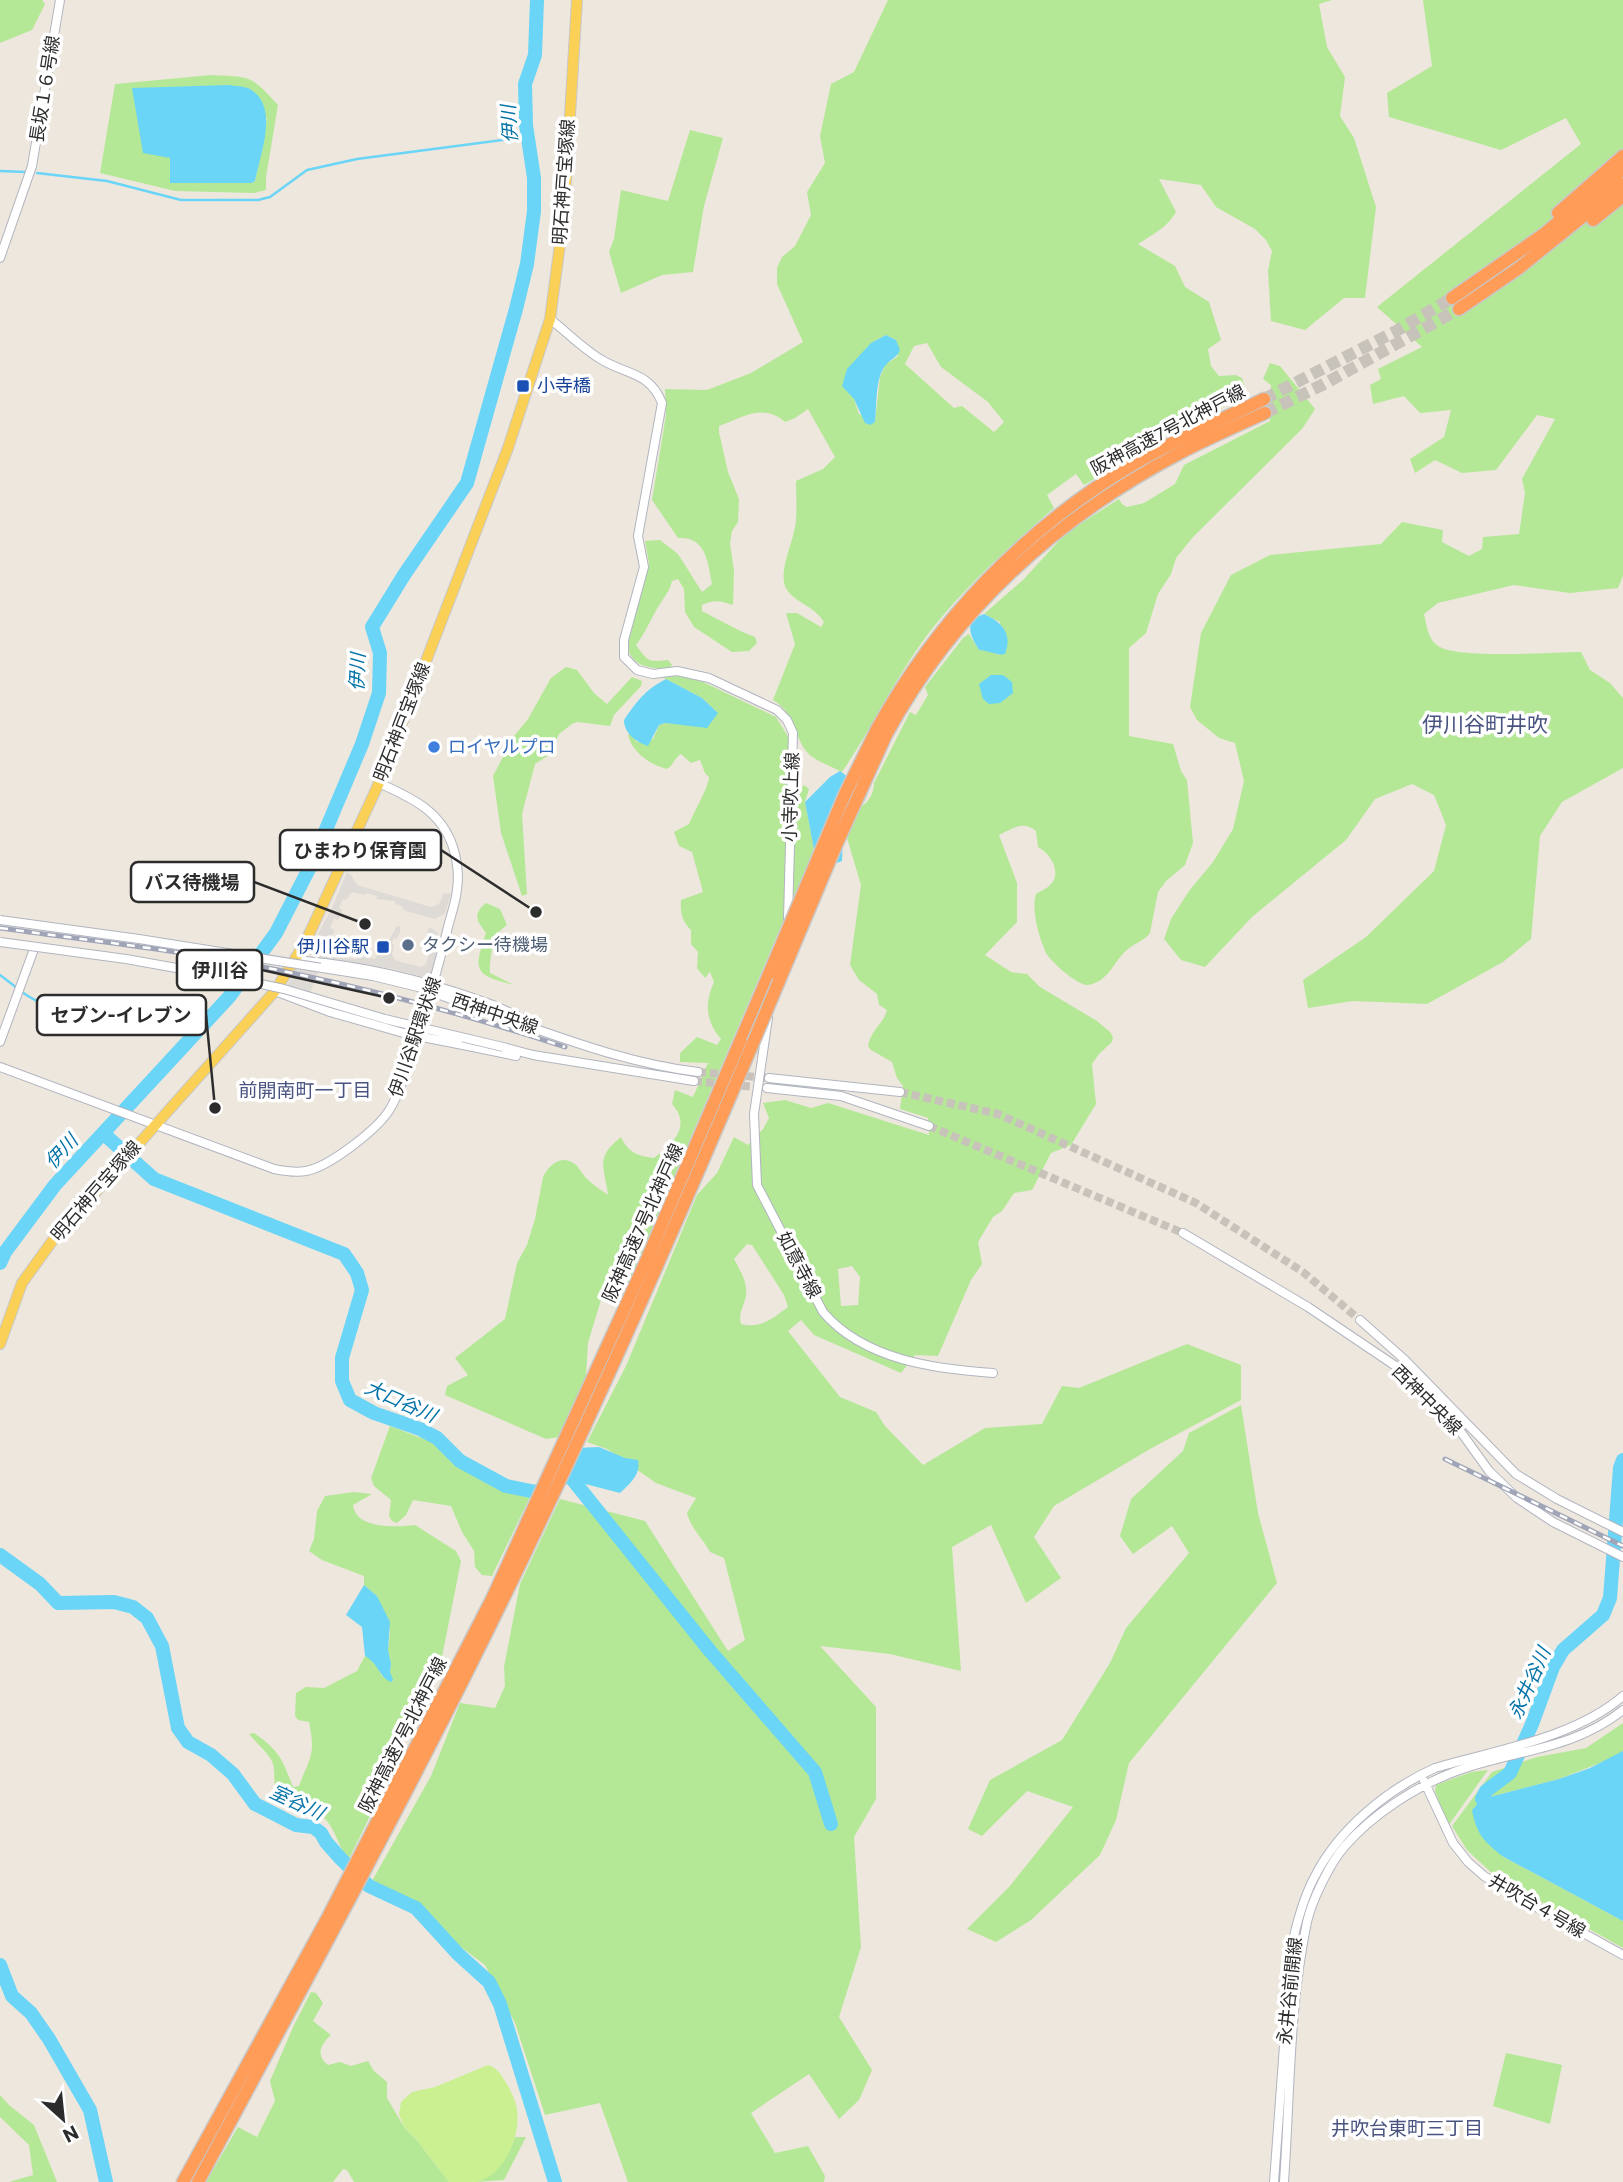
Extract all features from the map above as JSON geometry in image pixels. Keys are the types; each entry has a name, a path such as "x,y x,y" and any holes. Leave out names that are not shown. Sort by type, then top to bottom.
{"highway":[{"path":"1481,287 1623,156"},
{"path":"1481,287 1623,169"},
{"path":"1455,304 1550,244 1623,184"},
{"path":"1481,287 1541,257 1623,196"},
{"name":"阪神高速7号北神戸線","path":"599,1380 845,794 881,732 912,670 975,591 1016,551 1087,494 1131,465 1264,399"},
{"name":"阪神高速7号北神戸線","path":"198,2182 293,1993 469,1669 533,1522 695,1180 758,1040 881,732 901,709 946,642 1023,559 1070,520 1123,486 1178,454 1265,413"},
{"name":"阪神高速7号北神戸線","path":"183,2182 293,1993"}],"main road":[{"name":"明石神戸宝塚線","path":"0,1344 22,1283 53,1240 127,1156 151,1123 275,991 295,960 379,783 508,448 550,318 564,214 577,0"}],"street":[{"name":"長坂１６号線","path":"0,258 32,166 60,0"},
{"name":"小寺吹上線","path":"550,318 601,360 646,379 658,392 662,403 638,536 644,567 624,640 624,657 637,670 653,674 677,671 709,678 778,710 793,733 788,933 758,1040"},
{"name":"伊川谷駅環状線","path":"0,1067 274,1169 303,1172 318,1168 379,1124 390,1109 401,1085 437,975 457,889 457,866 443,826 430,810 413,798 379,783"},
{"name":"西神中央線","path":"0,919 373,976 418,987 639,1062 698,1072"},
{"name":"西神中央線","path":"0,942 238,979 533,1055 694,1081"},
{"path":"0,1042 34,949"},
{"path":"295,960 372,969 427,981 493,1005 589,1047"},
{"path":"275,991 330,1012 407,1034 517,1056 606,1068"},
{"name":"如意寺線","path":"758,1040 754,1114 757,1185 824,1312 836,1327 852,1338 885,1353 945,1370 993,1373"},
{"path":"769,1078 900,1093"},
{"path":"767,1088 841,1096 929,1126"},
{"name":"西神中央線","path":"1183,1233 1308,1307 1399,1369 1458,1427 1489,1471 1517,1499 1553,1522 1623,1557"},
{"name":"西神中央線","path":"1360,1320 1405,1360 1516,1474 1557,1499 1622,1532"},
{"name":"永井谷前開線","path":"1274,2182 1291,1950 1298,1917 1314,1878 1334,1847 1366,1811 1421,1774 1570,1729 1605,1711 1623,1696"},
{"name":"永井谷前開線","path":"1284,2182 1296,2002 1307,1919 1325,1878 1344,1847 1371,1821 1426,1785 1464,1768 1553,1746 1607,1723 1623,1710"},
{"name":"井吹台４号線","path":"1421,1774 1453,1843 1468,1862 1484,1876 1623,1955"}],"green space":[{"path":"0,0 42,0 45,4 32,30 0,43"},
{"path":"888,0 1332,0 1319,4 1327,47 1345,77 1340,116 1354,138 1376,207 1365,298 1344,298 1305,330 1271,321 1268,271 1272,251 1266,240 1255,229 1216,207 1201,185 1159,179 1176,212 1164,227 1138,244 1175,266 1185,287 1209,302 1221,340 1208,349 1211,366 1219,376 1236,375 1242,378 1247,395 1162,438 1084,485 1076,474 1047,495 1054,508 995,561 939,620 908,663 842,772 805,750 787,713 773,700 795,644 786,613 797,613 821,627 824,622 791,594 784,583 785,566 796,520 796,481 823,469 835,457 808,409 785,422 769,413 761,413 719,426 728,472 739,499 738,522 732,531 730,543 734,571 733,605 710,602 702,605 702,611 755,637 757,643 749,651 732,652 694,627 685,612 684,589 678,579 672,581 636,645 649,660 668,660 672,665 669,669 647,667 636,661 628,650 626,641 649,564 645,541 660,540 678,554 702,592 712,584 707,559 700,546 687,538 678,538 652,500 666,415 665,389 707,390 751,373 803,342 777,284 777,268 782,257 795,246 811,215 807,192 825,163 820,136 831,84 854,72","holes":["886,335 896,340 898,356 885,365 880,377 875,422 859,414 854,399 871,343","927,343 941,367 988,402 1004,422 994,432 962,406 954,408 905,364 914,346"]},
{"path":"1423,0 1623,0 1623,576 1618,588 1570,593 1514,585 1438,603 1424,614 1433,641 1451,651 1487,654 1581,652 1590,670 1610,683 1623,698 1623,768 1562,802 1540,836 1531,939 1503,962 1427,1004 1353,1001 1308,1008 1303,980 1366,937 1434,871 1446,825 1434,795 1412,784 1375,799 1346,840 1252,917 1205,967 1181,960 1164,939 1171,919 1189,891 1213,862 1233,829 1244,781 1235,743 1219,738 1197,720 1190,707 1201,633 1231,575 1270,555 1381,544 1402,522 1443,530 1442,542 1469,556 1482,549 1483,537 1519,534 1525,493 1522,479 1555,419 1537,415 1496,470 1462,473 1435,460 1415,473 1410,459 1444,437 1451,410 1420,413 1404,396 1373,404 1370,385 1381,379 1378,369 1422,347 1377,307 1581,144 1566,118 1501,150 1389,117 1387,93 1432,66"},
{"path":"211,75 243,77 255,83 278,105 266,190 254,193 175,191 100,173 115,84","holes":["267,118 255,181 170,183 170,158"]},
{"path":"690,130 723,138 704,206 693,272 662,275 621,293 609,252 614,239 621,190 668,201"},
{"path":"1270,363 1280,366 1315,409 1302,429 1193,537 1176,558 1171,574 1158,594 1146,633 1129,648 1129,736 1173,744 1181,771 1187,780 1193,843 1185,865 1166,881 1158,892 1150,933 1123,954 1101,980 1088,985 1072,978 1046,953 1035,916 1036,894 1052,883 1055,873 1053,863 1047,853 1038,847 1036,831 1031,828 1022,826 999,835 1017,883 1017,922 985,955 1011,972 1027,974 1040,987 1097,1021 1110,1032 1112,1042 1092,1064 1096,1104 1071,1145 1051,1153 1032,1190 1014,1193 1002,1211 993,1217 978,1242 982,1264 971,1280 938,1356 915,1355 901,1373 814,1335 801,1320 788,1331 840,1397 876,1412 885,1426 923,1465 985,1428 1042,1424 1062,1386 1079,1388 1187,1344 1241,1365 1241,1400 1150,1449 1054,1506 1034,1537 1061,1578 1026,1603 991,1525 952,1547 961,1671 890,1654 820,1646 876,1707 876,1799 854,1837 861,1947 839,2017 872,2070 859,2100 839,2119 809,2074 751,2113 775,2153 808,2146 825,2176 824,2182 628,2182 600,2103 545,2115 515,2023 485,1965 372,1881 431,1776 460,1703 495,1708 505,1686 504,1667 520,1584 560,1499 645,1521 728,1651 745,1640 724,1558 710,1552 689,1519 687,1513 696,1498 656,1483 607,1449 587,1442 626,1366 697,1195 717,1173 734,1137 748,1145 763,1129 769,1118 763,1103 785,1100 811,1108 828,1103 929,1135 928,1118 900,1109 903,1086 897,1078 892,1062 868,1046 887,1010 879,1005 877,994 859,980 850,965 861,885 847,838 861,806 870,797 874,783 910,712 916,715 928,695 925,687 963,638 969,634 979,650 989,650 999,655 1000,622 984,614 1023,580 1066,533 1119,499 1127,507 1144,503 1175,484 1184,465 1270,421 1271,385 1263,379","holes":["747,1244 752,1245 784,1295 788,1307 766,1322 755,1325 741,1324 746,1286 734,1259","852,1266 860,1277 858,1305 841,1306 838,1269"]},
{"path":"566,667 577,670 594,693 607,704 632,677 642,681 641,686 614,715 610,726 577,722 572,724 559,734 549,755 535,764 522,814 527,894 522,896 501,833 493,776 514,736 528,719 551,678"},
{"path":"680,676 703,682 776,717 789,738 785,917 629,1282 614,1288 601,1300 588,1343 586,1376 560,1437 546,1439 445,1395 447,1386 468,1375 455,1358 505,1319 517,1263 527,1245 543,1177 549,1168 556,1162 570,1161 588,1180 608,1195 603,1163 607,1151 621,1137 630,1150 648,1157 654,1158 668,1147 680,1127 678,1112 672,1104 675,1090 693,1097 708,1063 680,1062 680,1053 697,1037 717,1045 721,1039 712,1026 708,1012 714,982 710,972 705,978 697,968 698,952 691,944 691,930 681,913 681,900 703,892 692,852 679,846 674,832 689,824 709,777 700,760 691,763 681,754 667,769 654,764 633,747 628,735 630,733 637,742 653,739 659,725 665,723 707,727 717,712 702,698 662,677"},
{"path":"804,785 809,789 805,802 814,848 793,901 794,817 797,793"},
{"path":"486,903 500,909 507,925 495,938 490,973 514,985 491,978 480,970 479,956 486,933 477,915"},
{"path":"1241,1405 1258,1513 1277,1583 1129,1763 1116,1820 1100,1855 1031,1920 996,1942 967,1929 1009,1887 1073,1807 1027,1791 982,1836 968,1829 990,1780 1062,1740 1110,1663 1126,1628 1189,1553 1172,1526 1133,1554 1120,1536 1131,1499 1183,1451 1189,1433"},
{"path":"390,1426 437,1444 458,1466 492,1486 531,1495 492,1576 482,1575 475,1567 474,1551 451,1506 413,1500 406,1515 397,1523 392,1521 389,1516 391,1500 374,1486 371,1478"},
{"path":"354,1492 372,1494 353,1505 362,1519 379,1525 415,1525 456,1551 461,1561 442,1657 387,1771 391,1773 348,1861 331,1826 324,1818 289,1805 279,1797 271,1760 249,1734 254,1733 270,1745 283,1762 293,1787 299,1786 311,1756 312,1742 309,1722 298,1720 295,1716 296,1693 306,1687 324,1688 357,1671 365,1656 374,1661 382,1676 390,1672 390,1631 377,1596 364,1585 364,1576 322,1560 309,1551 314,1539 317,1511 325,1496"},
{"path":"1623,1723 1623,1751 1615,1757 1559,1779 1482,1799 1502,1856 1623,1921 1623,1948 1495,1876 1467,1850 1452,1826 1492,1772 1537,1757 1586,1748"},
{"path":"1488,1770 1448,1826 1435,1791 1436,1785 1471,1772"},
{"path":"311,1992 316,1993 323,2003 313,2021 331,2035 321,2050 324,2061 328,2065 340,2062 351,2066 368,2061 374,2071 387,2082 387,2098 404,2127 449,2182 354,2182 347,2170 343,2169 333,2182 206,2182 238,2127 257,2137 275,2101 270,2081"},
{"path":"1506,2053 1562,2065 1550,2124 1493,2106"},
{"path":"488,2065 501,2075 516,2103 518,2119 513,2142 503,2163 487,2178 477,2182 449,2182 404,2127 399,2114 401,2102 412,2092 435,2087"},
{"path":"0,2095 34,2125 57,2182 9,2182 33,2175 29,2145 0,2117"},
{"path":"515,2137 526,2137 504,2180 476,2182 500,2163"}],"shaded area":[{"path":"347,872 357,885 431,907 439,904 444,893 451,894 445,913 435,919 406,911 395,904 395,901 352,892 346,900 343,899 338,920 334,918 330,928 334,930 332,939 335,946 343,953 349,954 348,958 357,959 358,956 375,959 397,926 401,927 399,935 396,939 393,938 394,958 422,967 426,964 433,939 427,933 429,927 437,932 439,938 432,979 389,968 316,959 313,943"},
{"path":"297,967 320,968 308,997 287,986"}],"water":[{"path":"228,85 250,89 259,97 264,107 266,132 255,181 170,183 170,158 143,153 132,88"},
{"path":"886,335 896,340 900,350 882,371 875,422 870,425 865,423 854,399 842,386 847,369 871,343"},
{"path":"984,614 1001,625 1007,635 1005,654 979,650 970,629 973,621"},
{"path":"991,675 1003,675 1012,682 1013,693 1000,703 989,704 983,699 979,684"},
{"path":"666,679 702,698 718,713 707,728 665,723 659,725 648,746 632,736 626,729 624,720 642,696"},
{"path":"840,771 868,792 864,802 854,805 843,833 842,861 818,870 805,802 830,777"},
{"path":"599,1447 625,1458 638,1460 636,1474 620,1493 562,1478 556,1471 564,1453 576,1448"},
{"path":"364,1585 377,1596 390,1622 388,1650 393,1680 391,1682 365,1656 362,1627 346,1615"},
{"path":"1623,1751 1623,1921 1502,1856 1482,1836 1472,1810 1482,1799 1559,1779 1590,1768"}],"waterway":[{"name":"伊川","path":"0,1263 5,1252 55,1185 229,997 276,933 311,865 362,744 379,693 380,653 372,627 467,483 516,309 527,264 534,211 534,178 526,125 525,84 535,55 537,0"},
{"path":"37,173 107,181 181,200 258,200 270,197 307,170 357,159 517,138 524,133 526,125"},
{"path":"0,171 26,172"},
{"path":"0,975 17,988"},
{"path":"22,992 40,1003 82,1017 196,1033"},
{"name":"大口谷川","path":"104,1134 154,1179 344,1254 357,1273 362,1290 342,1358 342,1381 350,1400 374,1413 437,1438 460,1461 506,1486 536,1492 569,1475 710,1651 815,1772 831,1824"},
{"name":"永井谷川","path":"1482,1799 1486,1791 1510,1773 1553,1667 1563,1650 1603,1615 1610,1598 1620,1468 1623,1460"},
{"name":"室谷川","path":"0,1555 40,1584 58,1603 114,1602 133,1607 147,1618 162,1646 178,1728 188,1742 211,1755 233,1774 255,1804 296,1825 313,1827 369,1886 416,1908 458,1954 489,1982 500,2004 555,2182"},
{"path":"0,1965 12,1996 31,2013 49,2039 90,2110 106,2182"}],"tunnel":[{"path":"1264,399 1398,330 1452,298"},
{"path":"1265,413 1324,384 1459,309"},
{"path":"698,1072 769,1078"},
{"path":"694,1081 764,1088"},
{"path":"900,1092 998,1114 1196,1203 1303,1272 1360,1320"},
{"path":"929,1126 1183,1233"}],"railway":[{"path":"0,928 174,952 278,970 422,1004 565,1047"},
{"path":"1445,1459 1623,1546"}],"place":[{"name":"小寺橋","path":"523,386"},
{"name":"ロイヤルプロ","path":"434,747"},
{"name":"ひまわり保育園","path":"536,912"},
{"name":"バス待機場","path":"365,924"},
{"name":"タクシー待機場","path":"408,945"},
{"name":"伊川谷駅","path":"383,947"},
{"name":"伊川谷","path":"389,998"},
{"name":"セブン-イレブン","path":"215,1108"}],"district":[{"name":"伊川谷町井吹","path":"1485,725"},
{"name":"前開南町一丁目","path":"305,1090"},
{"name":"井吹台東町三丁目","path":"1407,2128"}]}
